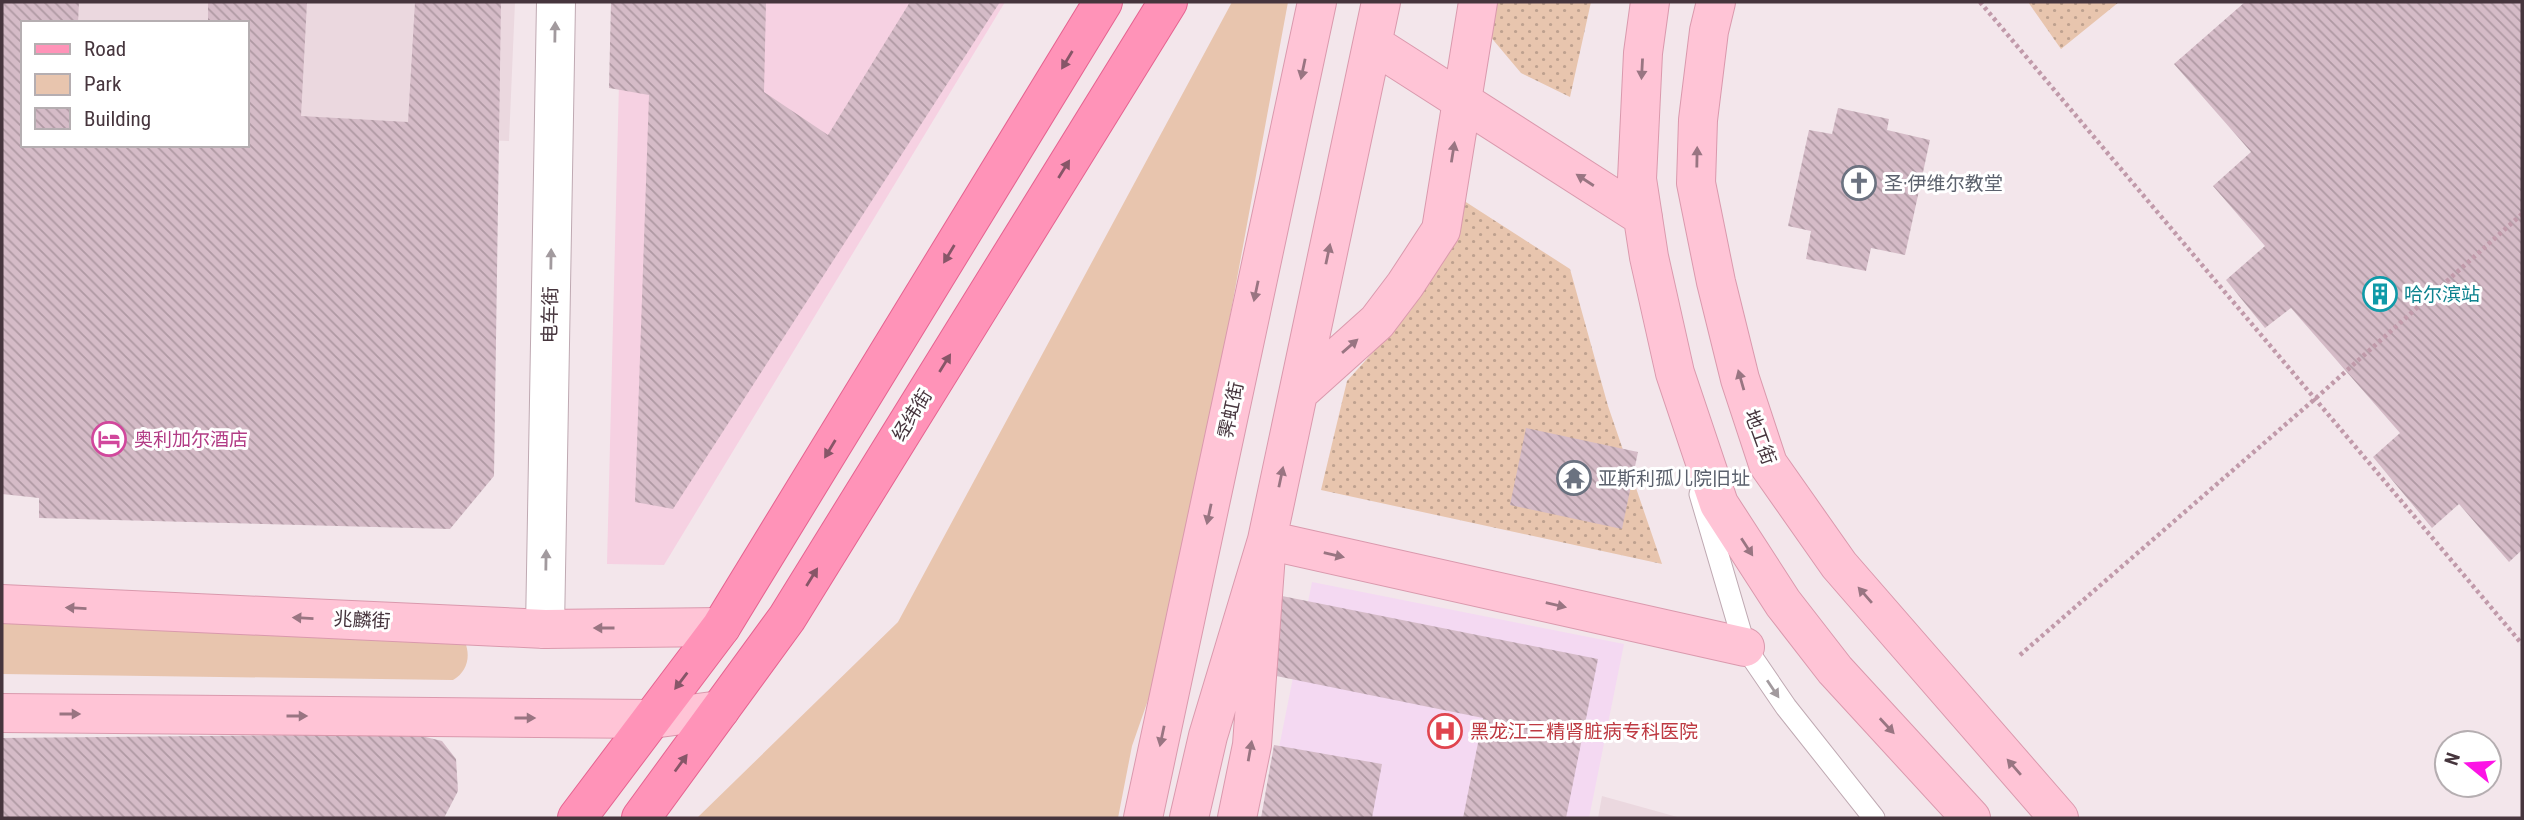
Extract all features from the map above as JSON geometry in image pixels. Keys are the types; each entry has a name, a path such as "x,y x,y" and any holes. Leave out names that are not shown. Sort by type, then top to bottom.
{"main road":[{"path":"577,818 721,627 1103,2"},
{"name":"经纬街","path":"641,818 788,618 1168,2"},
{"name":"霁虹街","path":"1143,818 1317,2"},
{"path":"1189,818 1208,736 1267,540 1381,2"},
{"path":"1299,392 1377,322 1441,230 1478,2"},
{"path":"1650,2 1643,53 1637,179 1649,257 1675,373 1719,504 1783,603 1835,670 1971,818"},
{"name":"地工街","path":"1716,2 1709,31 1698,120 1696,183 1716,282 1740,379 1768,464 1839,565 2059,818"},
{"path":"1373,44 1643,217"},
{"path":"1267,540 1745,647"},
{"path":"1237,818 1252,745 1267,540"},
{"name":"兆麟街","path":"2,604 544,629 721,627"},
{"path":"2,713 652,719 720,710"}],"street":[{"name":"电车街","path":"544,629 556,2"}],"lane":[{"path":"1664,321 1696,481 1745,647 1786,707 1874,818"}],"path":[{"path":"1980,2 2522,644"},
{"path":"2020,655 2316,398 2522,214"}],"shaded area":[{"path":"6,2 515,2 509,141 361,136 248,123 248,21 21,21 21,32 2,115"},
{"path":"621,2 1005,2 664,565 607,564"},
{"name":"黑龙江三精肾脏病专科医院","path":"1312,582 1624,644 1589,818 1265,818"},
{"path":"1602,796 1681,818 1598,818"}],"green space":[{"path":"1232,2 1288,2 1172,631 1132,746 1118,818 697,818 898,622"},
{"path":"1495,2 1591,2 1570,97 1521,73 1489,35"},
{"path":"2028,2 2119,2 2061,49"},
{"path":"1441,186 1570,269 1608,406 1662,564 1321,490 1347,381 1411,310"},
{"path":"2,623 465,642 468,659 462,673 453,680 2,674"}],"building":[{"path":"2,2 79,2 78,21 21,21 21,147 248,147 248,21 208,21 208,2 307,2 301,116 408,122 415,2 501,2 494,476 450,529 39,518 39,498 2,494"},
{"path":"611,2 766,2 764,92 828,135 910,2 1000,2 673,509 635,502 649,95 609,88"},
{"name":"哈尔滨站","path":"2245,2 2522,2 2522,550 2509,562 2459,504 2432,528 2373,457 2400,433 2291,308 2265,328 2226,280 2265,246 2213,186 2251,152 2174,64"},
{"name":"圣·伊维尔教堂","path":"1838,108 1889,119 1887,130 1930,140 1905,255 1871,248 1866,271 1806,259 1811,231 1788,226 1809,130 1832,134"},
{"name":"亚斯利孤儿院旧址","path":"1526,428 1638,452 1622,529 1510,505"},
{"path":"1282,596 1598,659 1566,818 1463,818 1483,718 1266,674"},
{"path":"413,734 442,741 456,759 458,791 444,818 2,818 2,738"},
{"path":"1274,745 1382,764 1372,818 1261,818"}],"place":[{"name":"圣·伊维尔教堂","path":"1859,183"},
{"name":"哈尔滨站","path":"2380,294"},
{"name":"奥利加尔酒店","path":"109,439"},
{"name":"亚斯利孤儿院旧址","path":"1574,478"},
{"name":"黑龙江三精肾脏病专科医院","path":"1445,731"}]}
